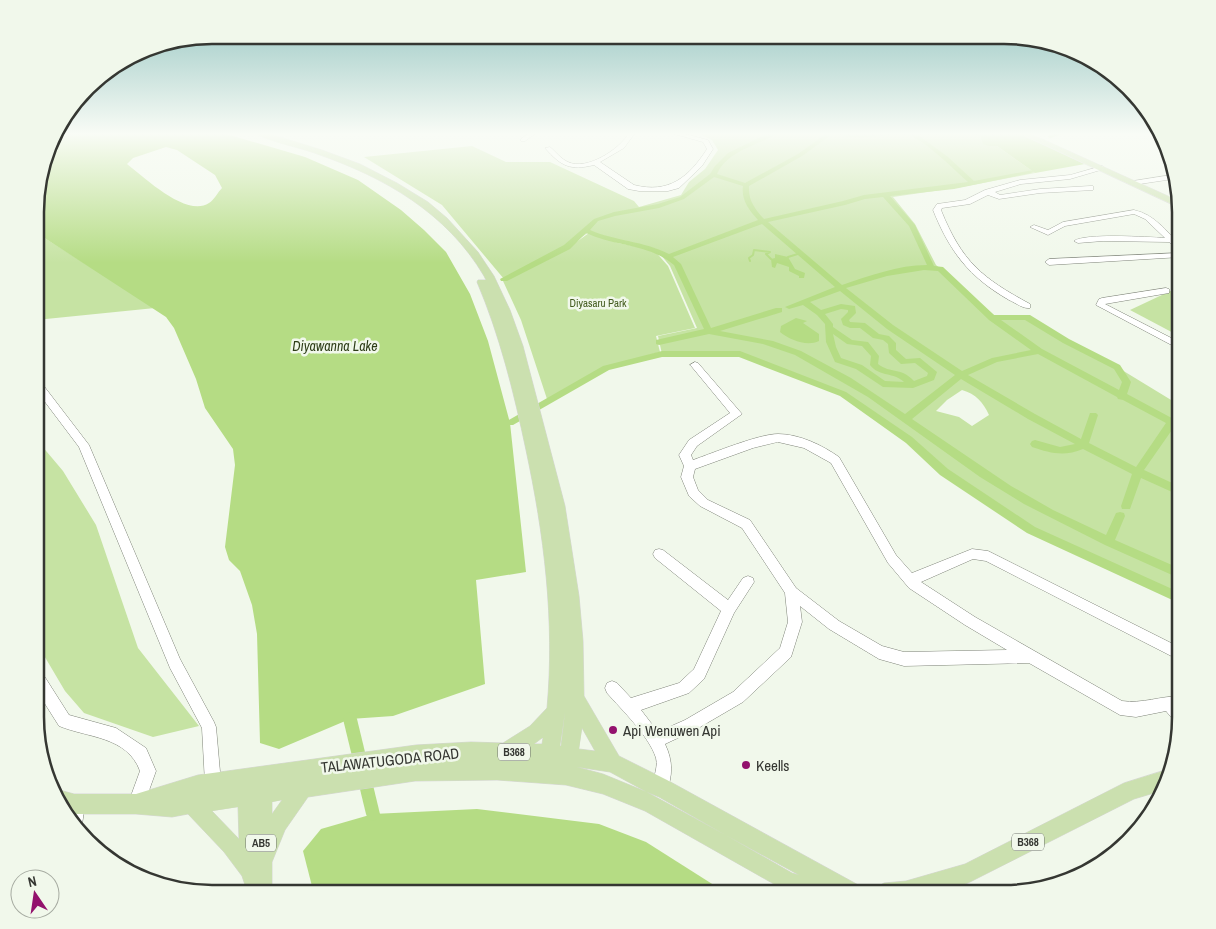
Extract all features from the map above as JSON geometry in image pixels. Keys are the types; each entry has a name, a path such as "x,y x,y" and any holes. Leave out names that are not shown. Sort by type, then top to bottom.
{"main road":[{"path":"367,176 397,193 434,221 478,273 501,326 526,398"},
{"path":"379,176 392,183 443,219 488,273 501,300 532,421 554,569 558,668 557,710 550,754"},
{"path":"1122,176 1171,201"},
{"path":"1124,176 1171,198"},
{"path":"532,421 547,454 569,572 575,630 576,700 561,768"},
{"path":"576,700 612,763"},
{"path":"507,751 536,732 553,717 557,710"},
{"name":"TALAWATUGODA ROAD","path":"72,809 136,804 172,807 192,804 255,786 341,772 507,751 550,754 561,768 652,804 788,882 798,885"},
{"name":"TALAWATUGODA ROAD","path":"416,762 497,770 561,768 612,763 660,787 839,885"},
{"name":"TALAWATUGODA ROAD","path":"136,804 169,793 213,783 255,786 303,786 341,772"},
{"name":"B368","path":"929,885 968,873 1131,790 1159,782"},
{"name":"AB5","path":"255,786 258,885"},
{"name":"AB5","path":"256,870 277,824 303,786"},
{"name":"AB5","path":"192,804 256,870"}],"street":[{"path":"616,176 631,187 668,189 676,186 687,176"},
{"path":"1027,306 990,287 960,256 945,233 937,210 940,206 968,202 988,192 1020,182 1072,176"},
{"path":"1136,182 1169,178"},
{"path":"988,192 999,197 1040,191 1090,188"},
{"path":"1034,227 1048,233 1063,224 1134,212 1146,215 1163,230 1168,240 1172,243"},
{"path":"1078,241 1103,239 1168,240"},
{"path":"1049,262 1172,255"},
{"path":"1088,266 1172,260"},
{"path":"1166,291 1102,301 1100,305 1172,342"},
{"path":"695,365 737,414 693,444 685,455 690,466 687,477 693,492 704,503 746,524 791,592 834,625 878,652 904,659 1032,656"},
{"path":"44,393 84,445 174,663 209,727 213,783"},
{"path":"690,466 776,438 806,445 826,453 835,460 892,559 914,584 970,621 1120,708 1133,711 1172,704"},
{"path":"659,554 729,609"},
{"path":"914,584 917,577 972,554 988,556 1172,650"},
{"path":"628,706 658,698 684,688 699,674 729,609 748,582"},
{"path":"655,741 690,725 738,698 786,652 795,622 791,592"},
{"path":"612,688 655,741 664,762 660,787"},
{"path":"44,689 64,721 111,733 141,753 148,771 136,804"}],"green space":[{"path":"395,176 581,176 634,201 639,207 681,195 689,182 696,176 1018,176 893,197 915,224 936,265 994,315 1027,317 1066,341 1117,367 1172,401 1172,595 1031,530 944,472 909,440 843,394 740,354 662,354 658,336 697,328 670,266 656,249 619,242 589,232 567,247 504,279 442,205","holes":["962,390 978,399 989,415 972,426 959,417 936,411 947,400"]},
{"name":"Diyasaru Park","path":"589,233 618,243 654,250 668,266 695,328 656,336 660,352 605,367 547,399 521,320 503,281 568,248"},
{"path":"44,238 155,308 44,319"},
{"path":"1172,290 1172,332 1130,310"},
{"path":"44,448 63,471 96,525 138,648 199,726 153,737 84,713 65,691 44,656"}],"water":[{"name":"Diyawanna Lake","path":"48,176 143,176 178,201 200,206 213,200 222,188 216,176 350,176 358,180 401,210 446,252 470,294 488,341 510,423 526,572 476,580 485,684 393,716 350,719 279,749 260,743 257,634 252,605 240,571 229,560 225,547 235,465 233,449 205,408 196,379 174,328 166,317 44,238 45,190"},
{"path":"775,254 788,257 795,269 805,273 804,278 799,278 799,276 789,271 789,267 777,263 775,268 772,267 771,259 775,258"},
{"path":"796,318 807,321 803,323 819,334 819,341 814,343 799,342 780,332 781,326"},
{"path":"477,809 599,824 646,842 714,885 312,885 303,851 321,829 373,814"}],"waterway":[{"path":"585,230 596,220 614,214 659,206 682,198 711,176"},
{"path":"717,176 746,185"},
{"path":"746,185 762,176"},
{"path":"965,176 972,183"},
{"path":"885,195 954,187 1005,176"},
{"path":"746,185 745,194 748,203 762,221"},
{"path":"762,221 864,197 885,195"},
{"path":"885,195 912,225 931,267"},
{"path":"669,256 762,221"},
{"path":"762,221 841,288"},
{"path":"504,279 567,247 585,230"},
{"path":"585,230 608,239 645,247 668,256 677,264 709,331"},
{"path":"750,261 749,258 753,255 754,250 770,252 766,254 771,259"},
{"path":"788,257 801,253"},
{"path":"841,288 906,269 940,269 992,318"},
{"path":"789,307 841,288"},
{"path":"841,288 890,327 962,375"},
{"path":"804,302 820,313"},
{"path":"820,313 841,306 852,308 852,313 845,319 846,323 862,325 876,336 886,338 892,343 892,351 904,362 917,360 933,372 931,378 913,385"},
{"path":"709,331 779,310"},
{"path":"820,313 829,324 829,328"},
{"path":"992,318 1027,317 1066,341 1117,367 1127,382 1122,395"},
{"path":"992,318 1039,351"},
{"path":"829,328 850,342 865,344 875,356 874,365 877,368 900,374 913,385"},
{"path":"829,328 830,342 838,360 859,367 883,384 913,385"},
{"path":"659,342 709,331"},
{"path":"709,331 773,344 802,354 848,380 905,419"},
{"path":"962,375 995,360 1039,351"},
{"path":"1039,351 1122,395"},
{"path":"510,423 606,368 662,354 740,354 843,394 909,440 944,472 1031,530 1172,595"},
{"path":"905,419 962,375"},
{"path":"962,375 1031,417 1083,444"},
{"path":"1122,395 1172,422"},
{"path":"1083,444 1093,415"},
{"path":"905,419 1007,489 1049,513 1109,542"},
{"path":"1138,472 1171,424"},
{"path":"1035,444 1060,451 1071,450 1083,444"},
{"path":"1083,444 1138,472"},
{"path":"1126,506 1138,472"},
{"path":"1138,472 1172,488"},
{"path":"1109,542 1120,516"},
{"path":"1109,542 1172,570"},
{"path":"350,719 373,814"}],"place":[{"name":"Api Wenuwen Api","path":"613,730"},
{"name":"Keells","path":"746,765"}]}
